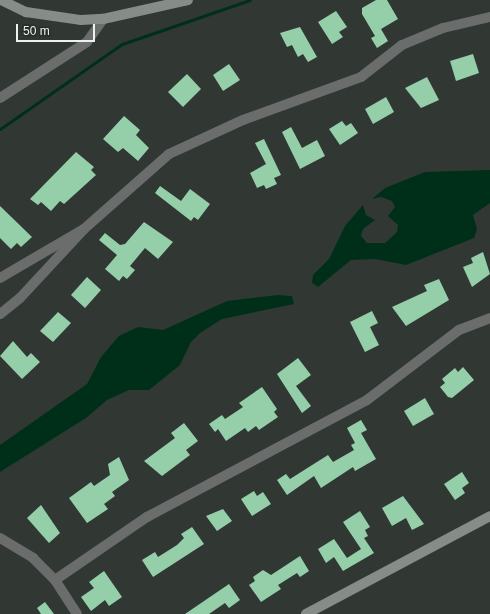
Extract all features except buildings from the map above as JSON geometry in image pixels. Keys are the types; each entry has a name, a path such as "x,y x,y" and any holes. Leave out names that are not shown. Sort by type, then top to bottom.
{"street":[{"path":"1,0 33,14 81,20 103,19 188,0"},
{"path":"0,314 20,298 84,229 169,154 243,120 361,77 402,45 443,28 490,17"},
{"path":"0,98 76,50 103,19"},
{"path":"0,278 84,229"},
{"path":"55,580 147,517 367,400 459,330 490,318"},
{"path":"306,614 490,516"},
{"path":"0,538 33,558 55,580 77,614"}],"shaded area":[{"path":"490,170 490,203 473,215 477,229 474,238 406,265 375,259 351,260 318,287 312,283 313,275 329,259 345,226 363,205 366,215 375,220 363,229 361,236 367,243 385,243 397,232 398,225 388,216 395,207 392,201 381,197 372,199 385,188 425,172"},
{"path":"278,295 292,296 294,304 222,319 200,333 191,342 180,365 149,390 129,390 107,400 86,418 0,472 0,445 87,384 101,357 119,336 138,327 163,330 227,301"}],"waterway":[{"path":"0,129 122,44 250,0"}]}
